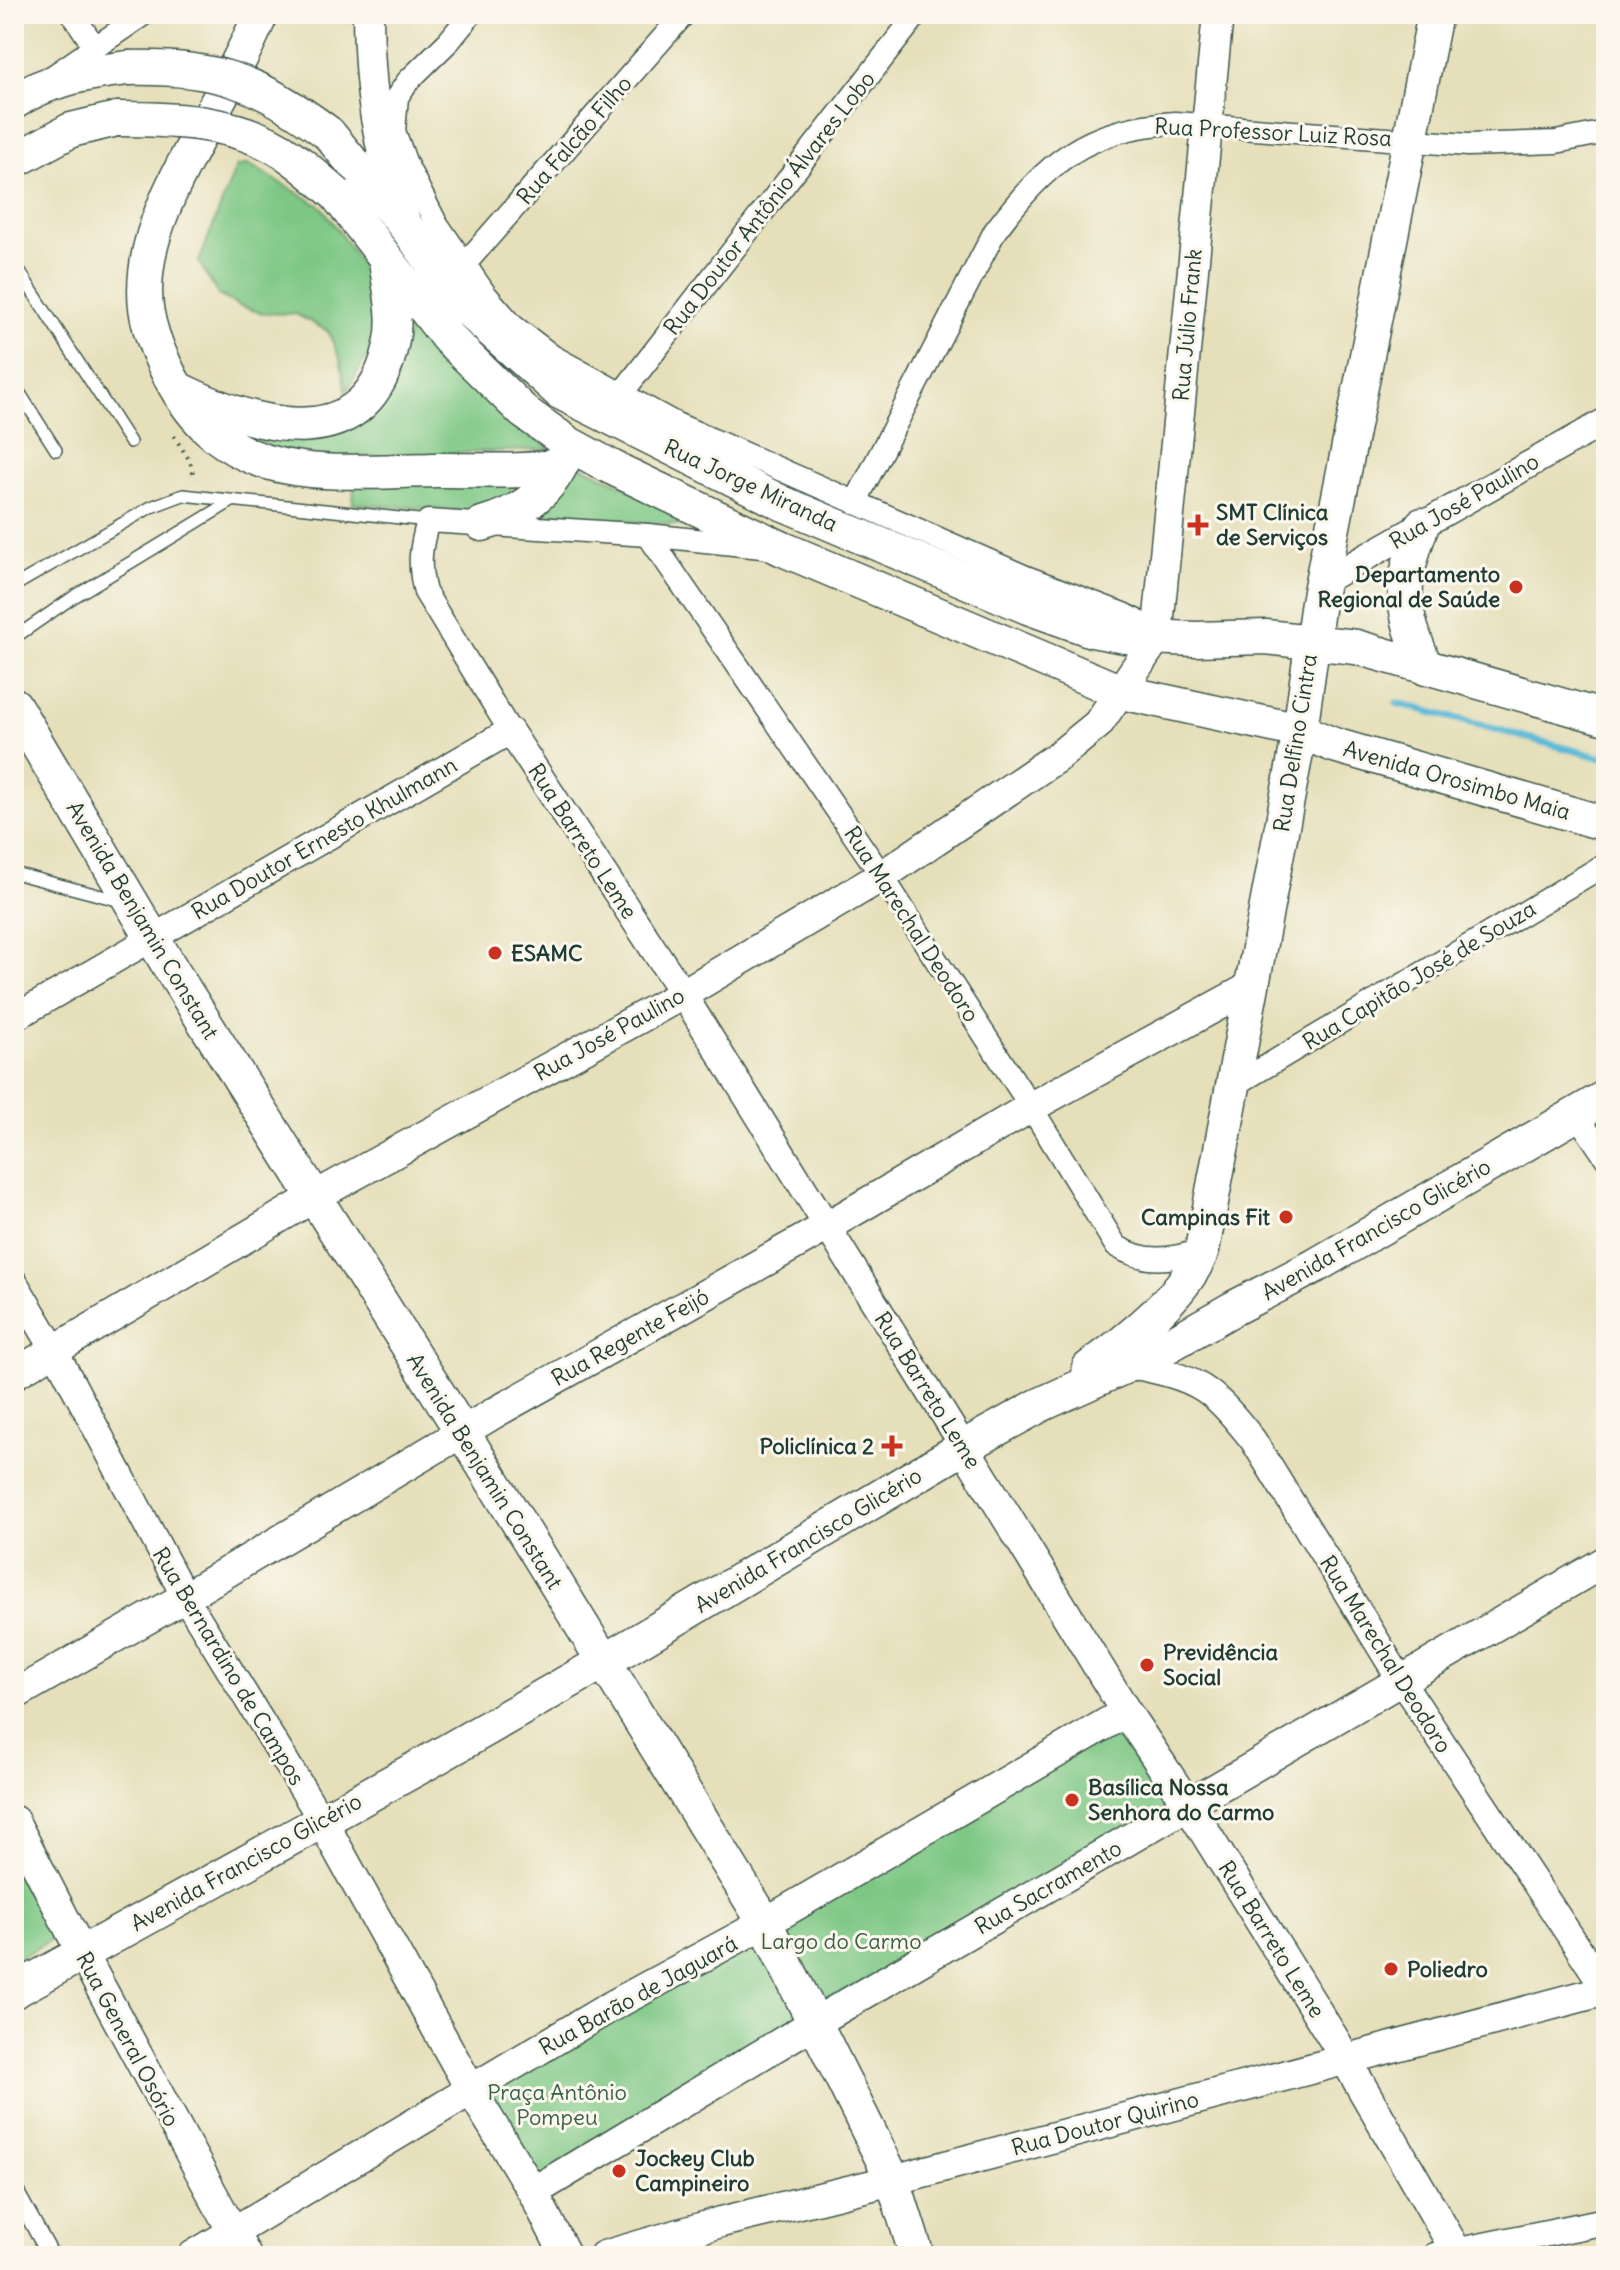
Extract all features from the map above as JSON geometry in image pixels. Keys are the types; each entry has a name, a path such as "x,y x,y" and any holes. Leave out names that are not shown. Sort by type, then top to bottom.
{"main road":[{"path":"261,14 167,197 150,248 145,291 146,319 154,345 175,387 212,434 235,450 259,461 284,466 343,472 530,470 565,454"},
{"path":"368,14 374,116 387,175 411,233"},
{"name":"Rua Júlio Frank","path":"1154,636 1218,14"},
{"name":"Rua Delfino Cintra","path":"1040,1405 1146,1325 1184,1279 1202,1250 1300,731 1322,582 1435,14"},
{"name":"Rua Jorge Miranda","path":"31,87 92,73 171,67 203,71 252,86 289,104 328,133 411,233 463,305 560,392 782,503 1028,607 1092,630 1125,636 1154,636"},
{"name":"Rua Jorge Miranda","path":"14,161 71,130 117,119 171,119 222,127 260,140 292,157 337,195 447,337 565,454 627,475 783,549 1121,692"},
{"path":"175,387 267,423 324,423 352,412 370,393 384,367 393,339 386,259"},
{"path":"482,524 507,517 529,505 548,487 565,454 570,427 560,392"},
{"path":"1422,525 1409,561 1404,593 1407,618 1426,668"},
{"path":"1154,636 1195,639 1266,637 1356,647 1606,718"},
{"name":"Rua José Paulino","path":"14,1374 314,1197 683,994 882,876 1081,740 1098,724 1121,692 1154,636"},
{"name":"Avenida Orosimbo Maia","path":"1121,692 1300,731 1334,745 1606,824"},
{"name":"Avenida Benjamin Constant","path":"16,713 765,1923 893,2180 917,2256"},
{"name":"Rua Regente Feijó","path":"14,1695 461,1433 1031,1107 1251,987"},
{"name":"Avenida Francisco Glicério","path":"14,1991 603,1662 964,1447 1040,1405 1131,1365 1315,1266 1606,1097"},
{"name":"Rua Barreto Leme","path":"964,1447 1126,1712 1188,1805 1345,2058 1450,2255"},
{"name":"Rua Sacramento","path":"533,2192 814,2023 1606,1561"},
{"name":"Rua Barão de Jaguará","path":"193,2256 239,2244 471,2090 610,2007 765,1923 1126,1712"},
{"name":"Rua General Osório","path":"14,1821 239,2244"},
{"name":"Rua Bernardino de Campos","path":"322,1821 471,2090 533,2192 566,2256"},
{"name":"Rua Doutor Quirino","path":"604,2256 721,2222 893,2180 1606,1990"}],"street":[{"path":"73,14 95,48"},
{"path":"31,87 144,14"},
{"name":"Rua Jorge Miranda","path":"471,14 449,41 408,81 397,97 394,131 406,164 435,221 464,265 513,326 552,356 674,423 1026,577 1123,614 1154,636"},
{"name":"Rua Falcão Filho","path":"464,265 684,14"},
{"name":"Rua Doutor Antônio Álvares Lobo","path":"622,393 917,14"},
{"name":"Rua Professor Luiz Rosa","path":"855,503 995,231 1026,190 1057,162 1096,139 1143,125 1175,123 1468,145 1556,142 1605,134"},
{"name":"Rua José Paulino","path":"1322,582 1606,421"},
{"name":"Rua Jorge Miranda","path":"428,521 648,535 783,549"},
{"name":"Rua Barreto Leme","path":"428,521 419,551 419,569 425,592 510,731 683,994 964,1447"},
{"name":"Rua Marechal Deodoro","path":"648,535 882,876 1031,1107 1116,1246 1127,1253 1153,1259 1179,1258 1202,1250"},
{"name":"Rua Doutor Ernesto Khulmann","path":"14,1018 510,731"},
{"name":"Rua Capitão José de Souza","path":"1233,1086 1606,864"},
{"path":"1576,1114 1606,1158"},
{"name":"Rua Bernardino de Campos","path":"14,1282 55,1351 185,1597 322,1821"},
{"name":"Rua Marechal Deodoro","path":"1131,1365 1179,1375 1203,1387 1224,1404 1253,1440 1400,1679 1606,1990"},
{"path":"14,2189 51,2256"},
{"path":"1450,2255 1606,2221"}],"lane":[{"path":"14,263 130,442"},
{"path":"14,384 56,450"},
{"path":"14,586 167,500 183,495 428,521"},
{"path":"14,638 72,598 232,501"},
{"path":"14,873 133,905"}],"green space":[{"path":"248,164 322,207 373,281 377,339 346,392 340,359 328,331 296,314 261,313 218,295 199,262 236,167"},
{"path":"413,319 467,386 551,449 318,459 249,446 214,421 265,439 348,428 385,402"},
{"path":"575,463 711,527 353,504 354,483"},
{"path":"1126,1713 1186,1800 534,2191 473,2082"},
{"path":"14,1862 54,1938 14,1961"}],"waterway":[{"path":"1397,703 1606,759"}],"place":[{"name":"SMT Clínica de Serviços","path":"1198,525"},
{"name":"Departamento Regional de Saúde","path":"1516,587"},
{"name":"ESAMC","path":"495,953"},
{"name":"Campinas Fit","path":"1286,1217"},
{"name":"Policlínica 2","path":"892,1446"},
{"name":"Previdência Social","path":"1147,1665"},
{"name":"Basílica Nossa Senhora do Carmo","path":"1072,1800"},
{"name":"Poliedro","path":"1391,1969"},
{"name":"Jockey Club Campineiro","path":"619,2171"}],"park label":[{"name":"Largo do Carmo","path":"841,1941"},
{"name":"Praça Antônio Pompeu","path":"557,2104"}]}
